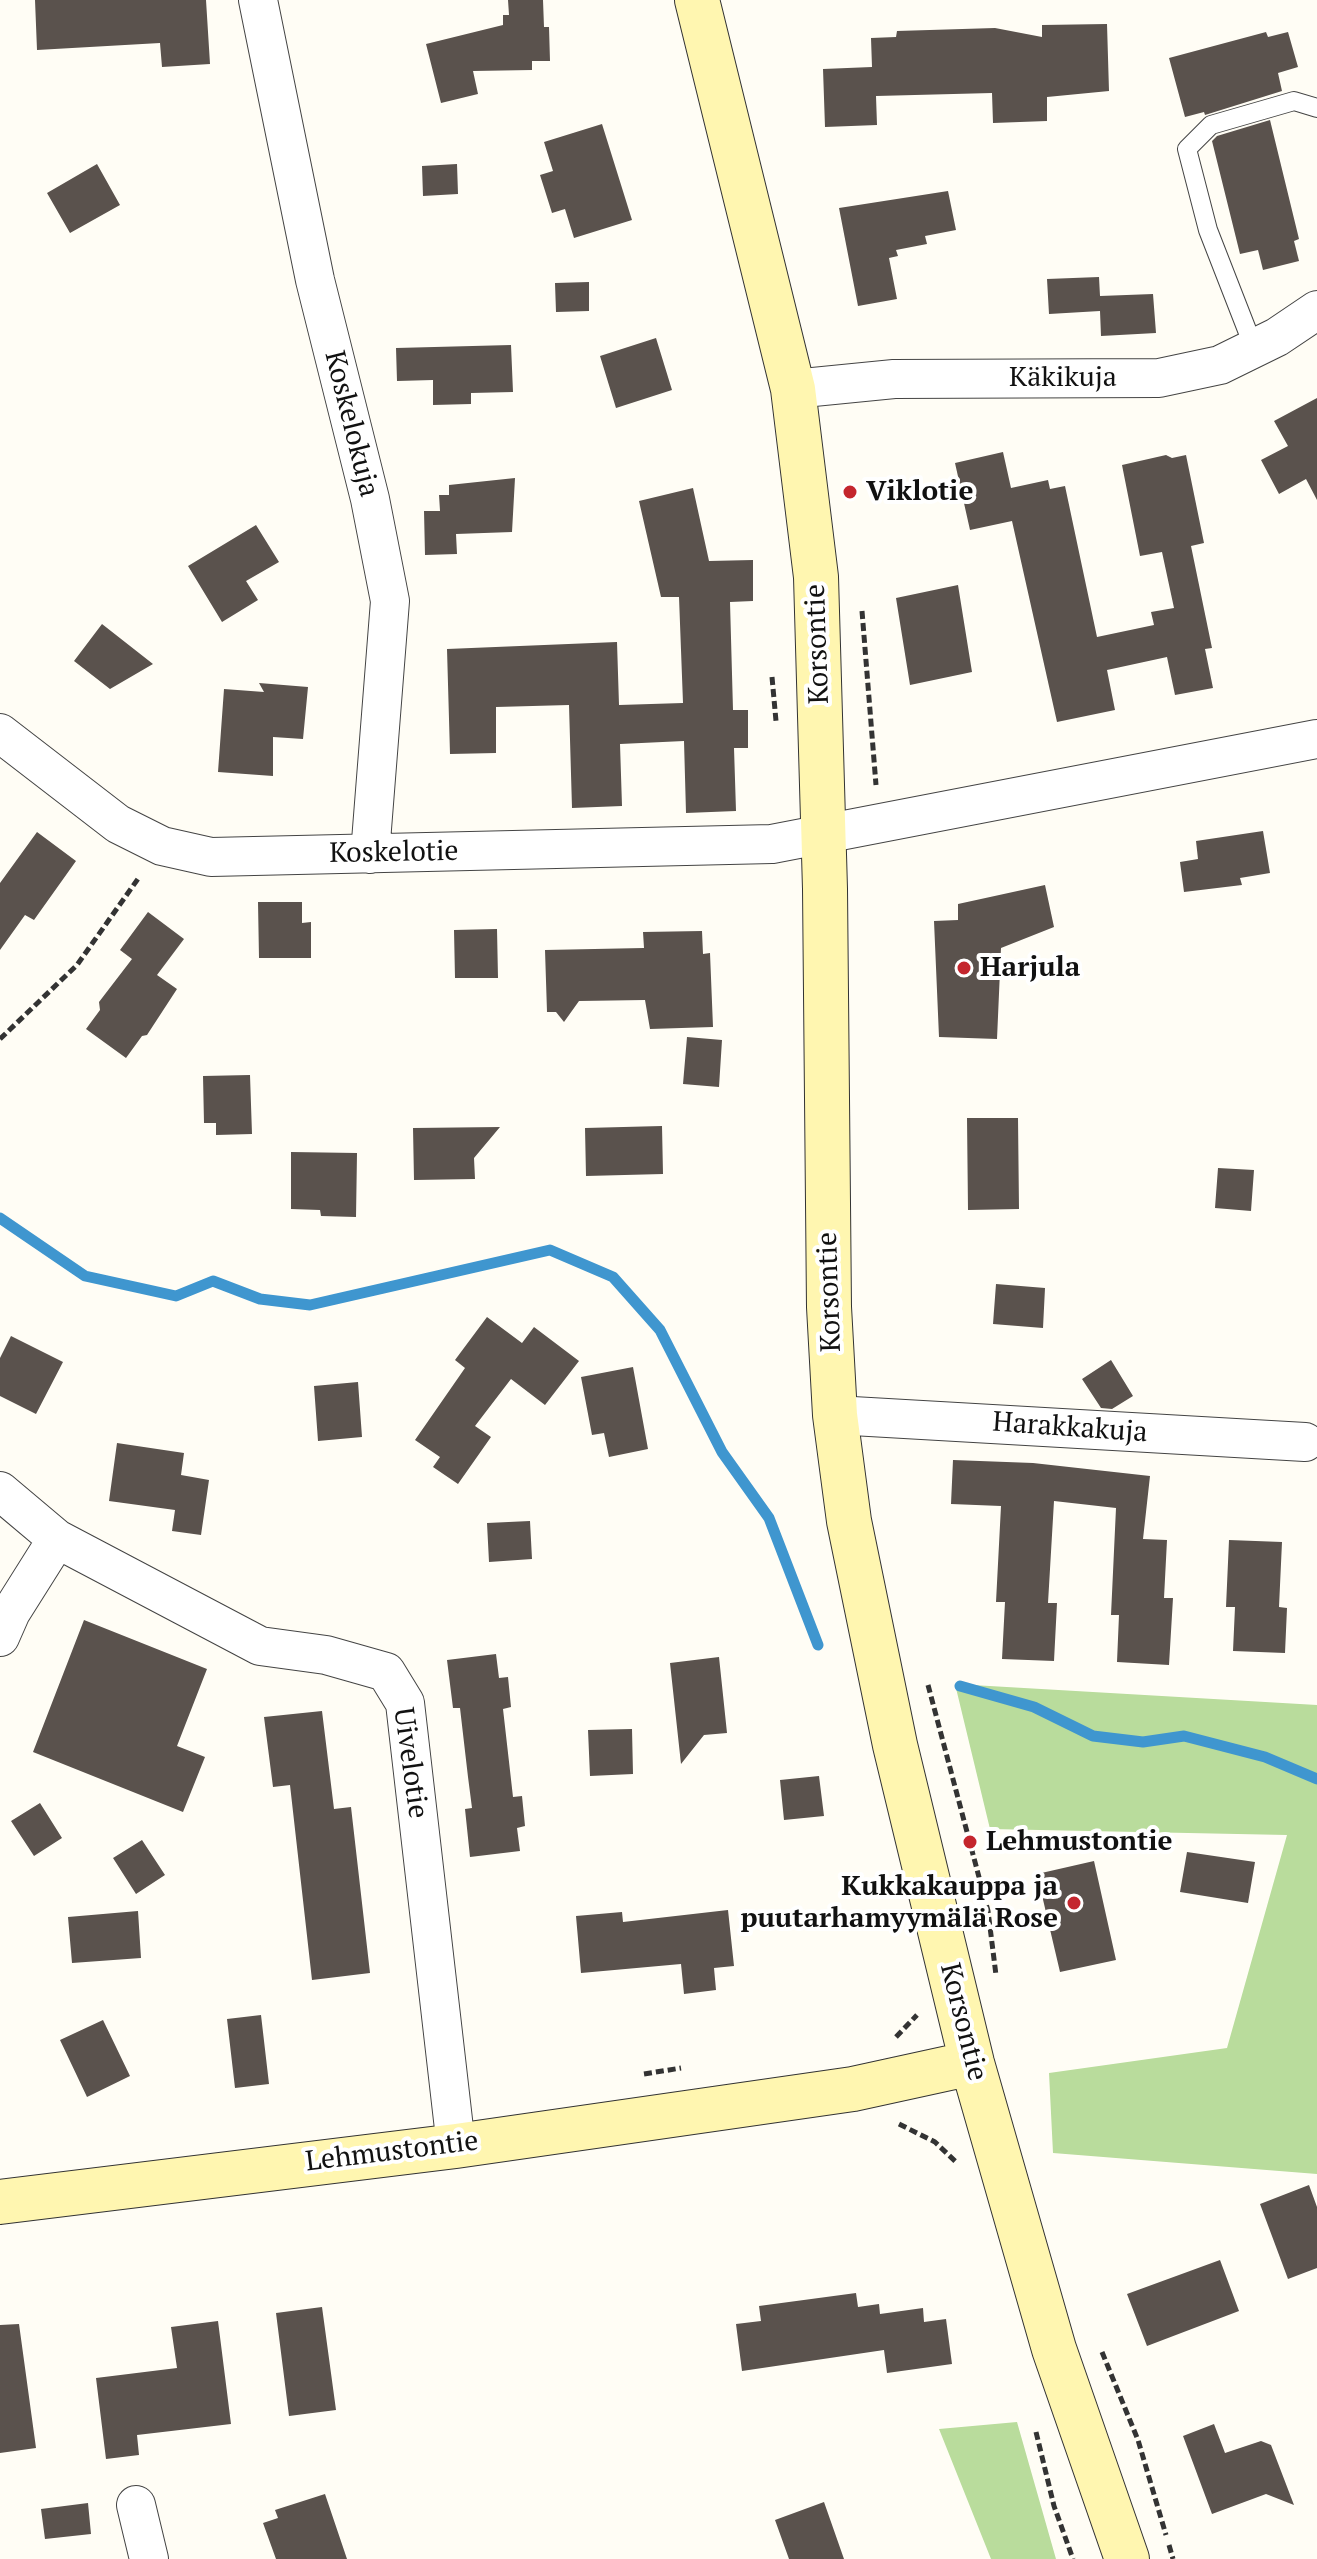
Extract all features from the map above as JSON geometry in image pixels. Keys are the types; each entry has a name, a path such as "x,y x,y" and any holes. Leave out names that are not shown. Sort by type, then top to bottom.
{"main road":[{"name":"Korsontie","path":"697,0 793,389 816,577 824,834 828,1244 835,1415 849,1521 895,1745 972,2063 1054,2349 1127,2559"},
{"name":"Lehmustontie","path":"0,2202 456,2146 853,2089 972,2063"}],"street":[{"name":"Koskelokuja","path":"258,0 312,265 370,499 390,601 370,854"},
{"name":"Käkikuja","path":"793,389 894,379 1159,378 1220,365 1317,310"},
{"name":"Koskelotie","path":"0,733 118,824 162,846 211,857 772,844 824,834"},
{"path":"824,834 1317,739"},
{"name":"Harakkakuja","path":"835,1415 1305,1442"},
{"name":"Uivelotie","path":"0,1491 57,1539 260,1646 326,1655 386,1672 405,1703 456,2146"},
{"path":"0,1637 11,1612 57,1539"},
{"path":"136,2505 149,2559"}],"lane":[{"path":"1254,348 1208,230 1187,149 1211,125 1294,101 1317,108"}],"path":[{"path":"861,607 876,790 874,824"},
{"path":"0,1039 77,965 162,846"},
{"path":"926,1677 988,1911 997,1987"},
{"path":"947,1959 993,1947"},
{"path":"884,2040 896,2037 921,2012"},
{"path":"634,2076 695,2067"},
{"path":"853,2089 860,2115 905,2125 935,2142 957,2164 962,2176"},
{"path":"1096,2340 1138,2440 1173,2559"},
{"path":"1034,2424 1054,2506 1073,2559"}],"green space":[{"path":"955,1684 1317,1705 1317,2174 1053,2153 1049,2073 1227,2048 1287,1835 990,1829"},
{"path":"1017,2422 1056,2559 991,2559 939,2429"}],"building":[{"path":"35,0 206,0 210,64 162,67 160,43 37,50"},
{"path":"508,0 543,0 544,27 549,27 550,61 532,61 532,70 473,71 478,94 441,103 426,44 503,25 503,15 509,15"},
{"path":"1107,24 1109,91 1047,97 1047,121 993,123 992,93 876,96 877,125 825,127 823,69 872,67 871,38 896,37 897,31 995,28 1042,37 1042,25"},
{"path":"1266,32 1268,37 1288,32 1298,67 1278,73 1282,91 1205,115 1204,112 1185,117 1169,58"},
{"path":"1270,120 1299,239 1294,241 1299,261 1263,270 1258,250 1240,254 1212,141 1217,136"},
{"path":"602,124 632,220 574,238 565,209 552,213 540,175 553,171 544,142"},
{"path":"97,164 120,205 70,233 47,193"},
{"path":"457,164 458,194 423,196 422,166"},
{"path":"948,191 956,230 925,236 927,244 896,250 898,256 889,258 897,299 858,306 839,208"},
{"path":"1099,277 1100,296 1153,294 1156,333 1101,336 1100,311 1049,314 1047,279"},
{"path":"589,282 589,311 556,312 555,283"},
{"path":"656,338 672,390 616,408 600,356"},
{"path":"511,345 513,392 471,393 471,404 433,405 433,380 397,381 396,348"},
{"path":"1317,398 1317,500 1306,479 1279,494 1261,460 1288,446 1274,421"},
{"path":"1003,452 1011,488 1048,480 1050,489 1065,486 1097,637 1154,625 1151,612 1174,608 1162,552 1140,556 1122,465 1166,455 1172,458 1186,455 1204,543 1191,546 1212,648 1205,649 1213,688 1175,695 1167,657 1107,670 1115,710 1057,722 1012,521 970,530 955,463"},
{"path":"515,478 512,532 456,534 457,554 425,555 424,511 440,511 439,495 449,495 449,485"},
{"path":"693,488 709,561 753,560 753,601 730,602 733,710 748,710 748,748 734,748 736,811 686,813 684,741 620,744 622,806 572,808 569,705 496,707 496,753 450,754 447,649 617,642 619,705 683,703 679,597 661,597 639,501"},
{"path":"256,525 279,562 246,581 258,600 222,622 188,566"},
{"path":"958,585 972,672 910,685 896,598"},
{"path":"102,624 153,664 110,689 74,661"},
{"path":"259,683 308,687 303,739 273,737 273,776 218,772 224,689 264,692"},
{"path":"1263,831 1270,873 1240,878 1242,885 1184,892 1180,862 1198,859 1196,841"},
{"path":"37,832 76,861 34,920 25,915 0,950 0,883"},
{"name":"Harjula","path":"1045,885 1054,927 1001,948 997,1039 939,1037 934,921 958,920 958,904"},
{"path":"258,902 302,902 302,923 311,922 311,958 259,958"},
{"path":"148,912 184,939 157,975 177,989 147,1035 142,1036 126,1058 86,1029 100,1010 99,1002 132,959 120,950"},
{"path":"497,929 498,978 455,978 454,930"},
{"path":"702,931 703,954 710,953 713,1027 650,1029 645,1000 579,1001 564,1022 556,1012 547,1012 545,950 644,948 643,932"},
{"path":"687,1037 722,1040 719,1087 683,1084"},
{"path":"250,1075 252,1134 216,1135 216,1123 204,1123 203,1076"},
{"path":"967,1118 1018,1118 1019,1209 968,1210"},
{"path":"662,1126 663,1174 586,1176 585,1128"},
{"path":"500,1127 474,1158 475,1179 414,1180 413,1128"},
{"path":"291,1152 357,1153 356,1217 321,1216 320,1210 291,1209"},
{"path":"1218,1168 1254,1170 1251,1211 1215,1208"},
{"path":"996,1284 1045,1288 1043,1328 993,1324"},
{"path":"487,1317 522,1343 534,1327 579,1361 545,1405 511,1379 475,1426 491,1437 458,1484 433,1467 440,1457 415,1440 465,1368 455,1360"},
{"path":"11,1336 63,1362 36,1414 0,1396 0,1358"},
{"path":"1111,1360 1133,1396 1112,1409 1101,1408 1082,1379"},
{"path":"633,1367 648,1449 609,1457 604,1433 592,1435 581,1377"},
{"path":"358,1382 362,1437 318,1441 314,1386"},
{"path":"117,1443 184,1453 181,1475 209,1480 201,1535 172,1531 175,1510 109,1501"},
{"path":"953,1460 1033,1463 1150,1476 1143,1539 1167,1540 1164,1598 1173,1598 1169,1665 1117,1662 1119,1615 1111,1615 1116,1508 1054,1501 1048,1603 1057,1603 1054,1661 1002,1659 1005,1602 996,1602 1001,1506 951,1504"},
{"path":"530,1521 532,1559 489,1562 487,1523"},
{"path":"1229,1540 1282,1542 1279,1607 1287,1608 1285,1653 1233,1651 1235,1607 1226,1607"},
{"path":"84,1620 207,1669 177,1746 205,1757 183,1812 33,1752"},
{"path":"496,1654 499,1678 508,1677 511,1707 503,1709 513,1797 522,1796 525,1826 517,1828 520,1851 470,1857 465,1809 472,1808 460,1708 453,1708 447,1660"},
{"path":"719,1657 727,1733 704,1735 681,1764 670,1663"},
{"path":"322,1711 334,1809 351,1807 370,1973 312,1980 290,1785 273,1787 264,1717"},
{"path":"632,1729 633,1774 590,1776 588,1730"},
{"path":"819,1776 824,1816 784,1820 780,1780"},
{"path":"40,1803 62,1838 34,1856 11,1821"},
{"path":"142,1840 165,1875 136,1894 113,1858"},
{"path":"1187,1852 1255,1862 1248,1903 1180,1892"},
{"name":"Kukkakauppa ja puutarhamyymälä Rose","path":"1094,1861 1116,1960 1060,1972 1037,1874"},
{"path":"728,1910 734,1966 714,1968 716,1990 684,1994 681,1964 581,1973 576,1916 622,1912 623,1922"},
{"path":"138,1911 141,1958 72,1963 68,1917"},
{"path":"261,2015 269,2084 235,2088 227,2019"},
{"path":"103,2020 130,2076 87,2097 60,2040"},
{"path":"1309,2185 1317,2207 1317,2268 1288,2279 1260,2204"},
{"path":"1220,2260 1239,2311 1147,2346 1127,2294"},
{"path":"856,2293 858,2307 879,2304 880,2314 923,2308 924,2322 946,2319 952,2364 887,2373 884,2350 742,2371 736,2324 761,2321 759,2306"},
{"path":"322,2307 336,2410 289,2416 276,2313"},
{"path":"218,2321 231,2424 137,2435 139,2455 106,2459 96,2378 177,2368 171,2327"},
{"path":"19,2324 36,2448 0,2453 0,2325"},
{"path":"1214,2424 1225,2453 1261,2441 1271,2445 1294,2505 1266,2494 1212,2514 1183,2436"},
{"path":"325,2494 347,2559 276,2559 263,2523 278,2518 275,2510"},
{"path":"824,2502 844,2559 789,2559 775,2520"},
{"path":"88,2503 91,2534 45,2539 41,2509"}],"waterway":[{"path":"0,1218 85,1276 176,1296 213,1281 260,1299 310,1305 550,1250 613,1277 660,1330 722,1452 769,1518 818,1645"},
{"path":"960,1686 1034,1707 1093,1736 1143,1742 1184,1736 1265,1757 1317,1779"}],"place":[{"name":"Viklotie","path":"850,492"},
{"name":"Harjula","path":"964,968"},
{"name":"Lehmustontie","path":"970,1842"},
{"name":"Kukkakauppa ja puutarhamyymälä Rose","path":"1074,1903"}]}
